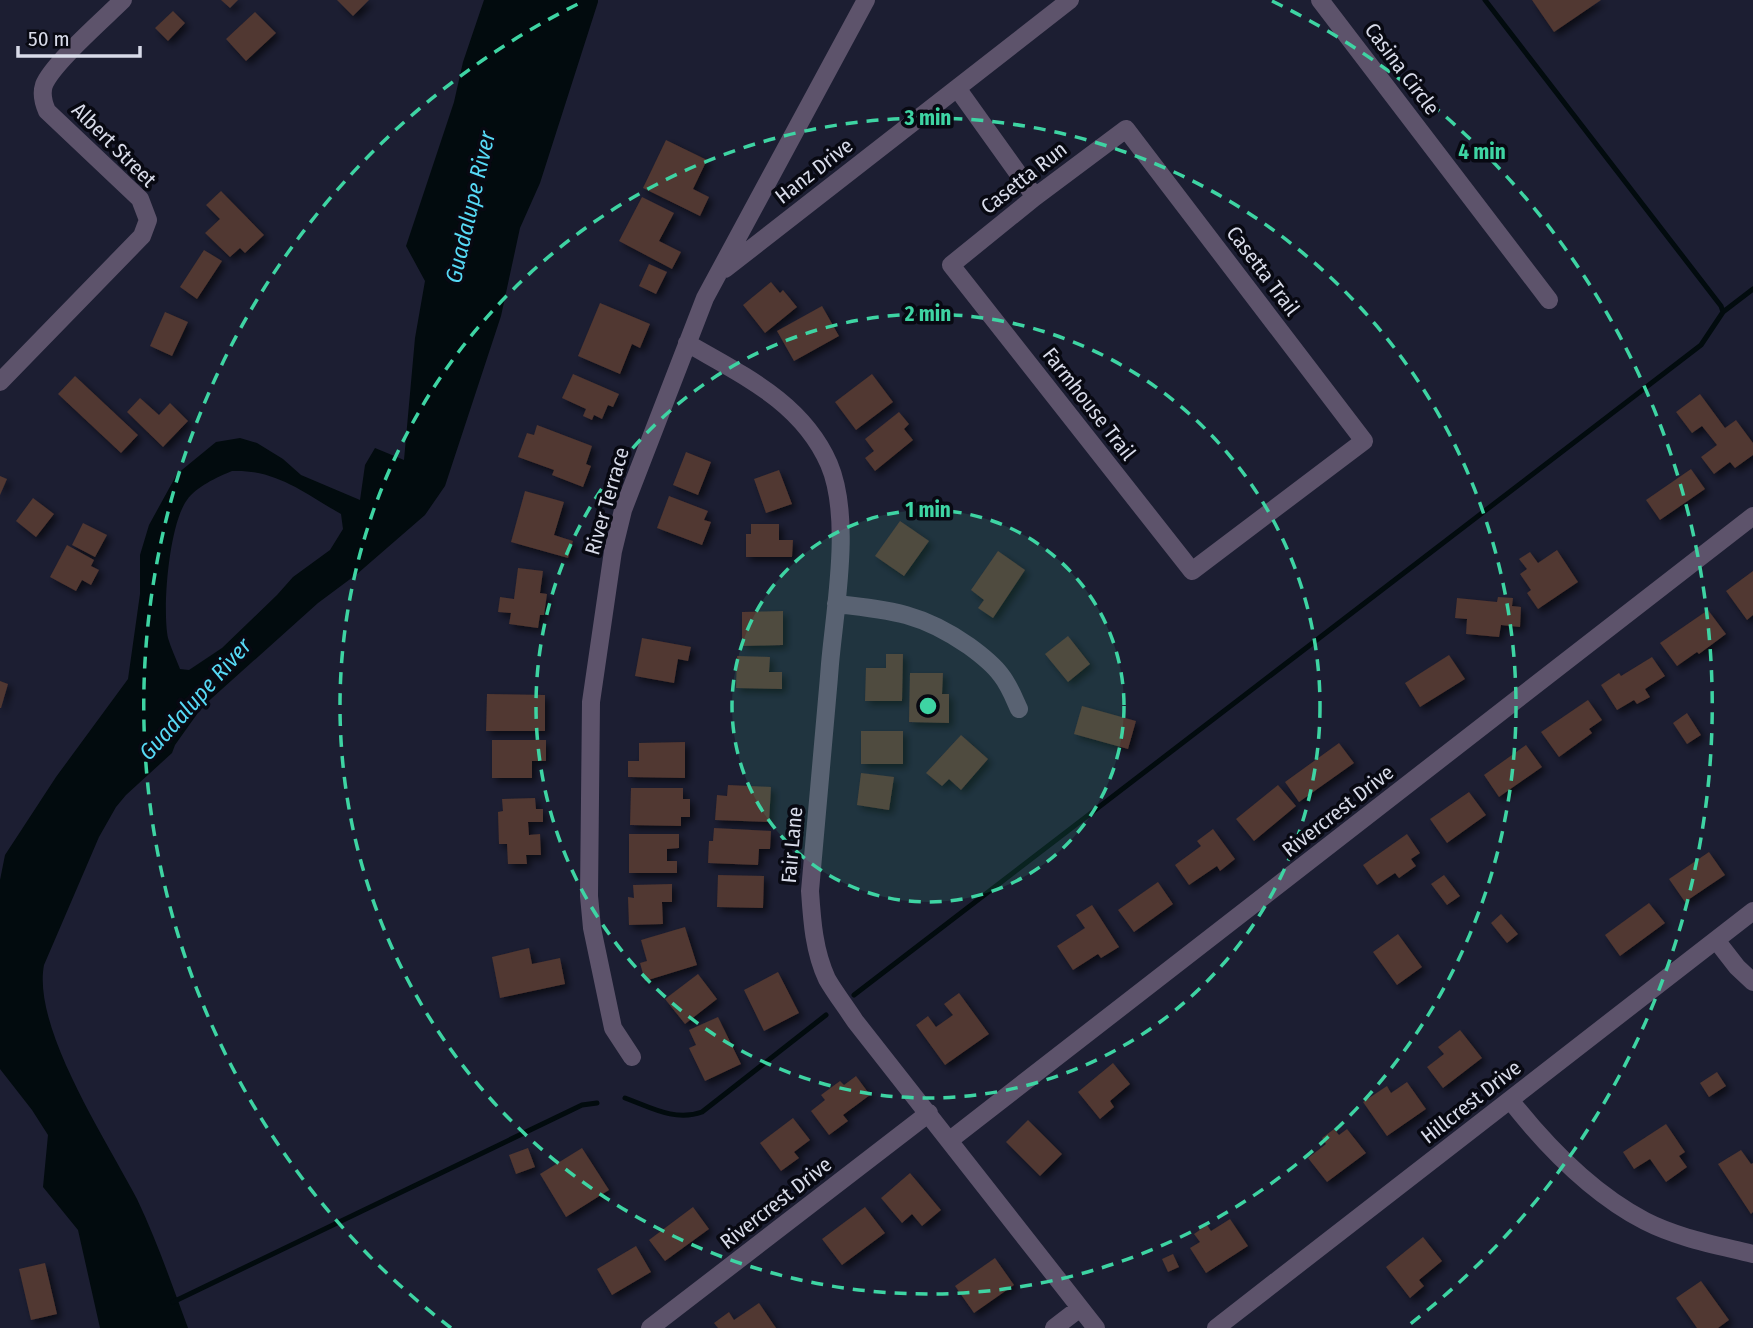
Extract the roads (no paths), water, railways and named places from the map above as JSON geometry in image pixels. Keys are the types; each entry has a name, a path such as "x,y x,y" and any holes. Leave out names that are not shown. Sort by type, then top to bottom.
{"street":[{"name":"Albert Street","path":"0,382 142,236 147,227 148,220 140,200 47,111 43,102 43,87 54,70 123,0"},
{"name":"River Terrace","path":"632,1057 613,1028 589,896 591,702 613,551 623,510 687,343 718,275 866,0"},
{"name":"Hanz Drive","path":"718,275 1070,0"},
{"name":"Casina Circle","path":"1320,0 1549,300"},
{"path":"957,88 1035,197"},
{"name":"Casetta Run","path":"951,265 1035,197 1126,129"},
{"name":"Casetta Trail","path":"1126,129 1364,441 1192,571"},
{"name":"Farmhouse Trail","path":"951,265 1192,571"},
{"name":"Fair Lane","path":"687,343 770,391 795,414 830,466 839,508 840,539 810,891 812,927 827,978 855,1021 1096,1328"},
{"name":"Rivercrest Drive","path":"950,1140 1753,516"},
{"path":"836,604 890,610 936,625 981,654 1001,674 1019,709"},
{"name":"Hillcrest Drive","path":"1216,1328 1753,911"},
{"path":"1716,940 1753,982"},
{"path":"1510,1100 1541,1140 1618,1204 1647,1222 1696,1240 1753,1254"},
{"name":"Rivercrest Drive","path":"650,1328 929,1113"},
{"path":"1054,1328 1080,1308"}],"water":[{"name":"Guadalupe River","path":"484,0 598,0 540,183 520,228 501,316 445,486 425,515 357,574 318,603 202,707 172,753 126,795 99,837 44,965 43,991 49,1020 60,1051 91,1116 137,1199 188,1328 100,1328 78,1230 43,1187 48,1135 0,1069 0,880 5,855 56,777 128,679 140,594 140,555 149,525 177,474 216,442 240,438 257,443 283,459 301,475 360,500 365,465 375,448 404,460 415,338 425,281 406,246 454,102 463,62","holes":["232,471 248,471 289,484 341,514 343,529 330,550 293,577 222,648 189,670 180,669 168,638 166,608 171,547 181,512 191,495 207,483"]}],"waterway":[{"path":"854,995 1701,345 1723,312 1485,0"},
{"path":"1723,312 1753,289"},
{"path":"625,1098 672,1114 692,1115 702,1112 826,1015"},
{"path":"173,1302 582,1105 597,1103"}]}
